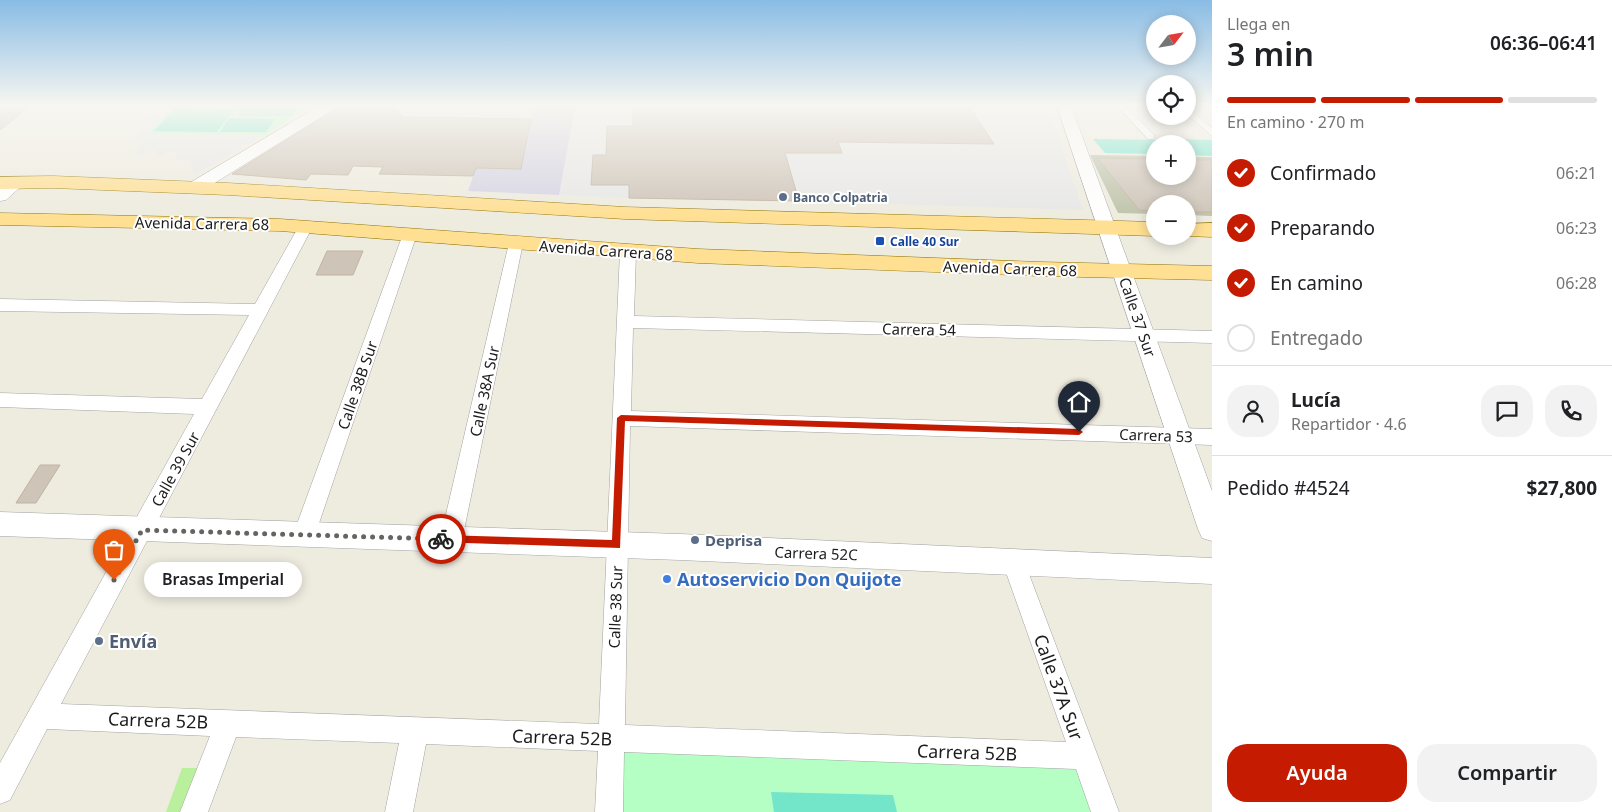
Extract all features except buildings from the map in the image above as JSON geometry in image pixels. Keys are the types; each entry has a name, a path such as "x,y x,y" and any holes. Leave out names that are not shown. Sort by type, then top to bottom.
{"main road":[{"path":"8,182 194,188 616,212 1146,229"},
{"name":"Avenida Carrera 68","path":"0,219 306,226 698,256 1212,273"},
{"path":"1196,230 1212,230"}],"street":[{"path":"194,188 267,144"},
{"name":"Calle 37 Sur","path":"1077,144 1212,530"},
{"path":"0,196 8,182"},
{"name":"Calle 39 Sur","path":"0,790 306,226"},
{"name":"Calle 38B Sur","path":"304,535 410,234"},
{"name":"Calle 38A Sur","path":"451,540 516,243"},
{"name":"Calle 38 Sur","path":"609,812 628,252"},
{"path":"0,305 262,310"},
{"name":"Carrera 54","path":"625,322 1212,337"},
{"path":"0,400 209,407"},
{"name":"Carrera 53","path":"621,418 1212,437"},
{"name":"Carrera 52C","path":"0,524 617,545 1013,561 1212,572"},
{"name":"Calle 37A Sur","path":"1013,561 1105,812"},
{"name":"Carrera 52B","path":"40,716 1084,756"},
{"path":"194,812 228,723"},
{"path":"399,812 415,730"}],"shaded area":[{"path":"141,144 248,144 195,174 187,160 174,160 179,152 167,152 164,156 154,156 158,149 147,149 143,154 133,153"},
{"path":"526,144 568,144 559,195 468,191 476,168 521,169"},
{"path":"568,144 606,144 606,155 592,185 629,185 629,198 559,195"},
{"path":"839,144 1060,144 1083,210 799,201 785,153 842,153"},
{"path":"1090,155 1146,156 1146,185 1196,185 1196,157 1212,157 1212,216 1196,215 1196,195 1146,195 1146,214 1118,213"}],"green space":[{"path":"1097,144 1146,144 1146,154 1105,153"},
{"path":"1196,144 1212,144 1212,156 1196,155"},
{"path":"619,745 1081,760 1100,812 617,812"},
{"path":"182,768 199,768 184,812 166,812"},
{"path":"771,792 893,795 897,812 774,812"}],"way so far":[{"path":"114,580 142,530 441,539"}],"place":[{"name":"Banco Colpatria","path":"783,197"},
{"name":"Calle 40 Sur","path":"880,241"},
{"name":"Deprisa","path":"695,540"},
{"name":"Autoservicio Don Quijote","path":"667,579"},
{"name":"Brasas Imperial","path":"114,580"},
{"name":"Envía","path":"99,641"}],"route":[{"path":"441,539 617,545 621,418 1079,432"}]}
